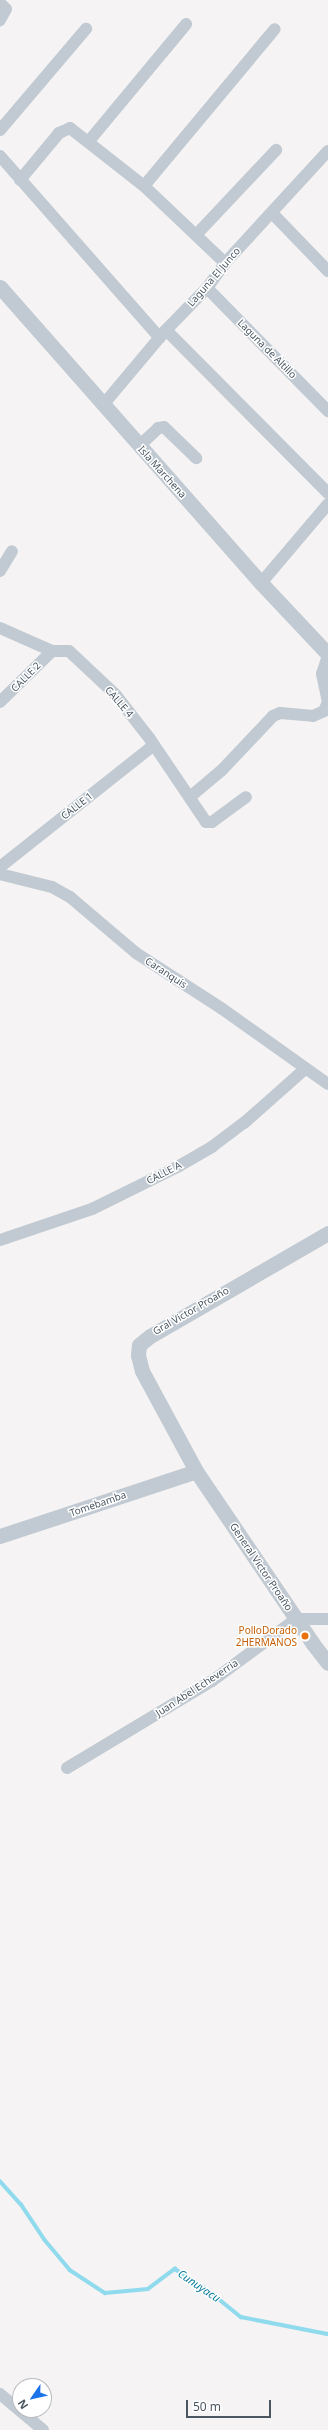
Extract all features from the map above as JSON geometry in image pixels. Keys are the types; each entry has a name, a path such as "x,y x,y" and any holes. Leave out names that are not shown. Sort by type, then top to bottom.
{"street":[{"path":"0,3 6,9 0,20"},
{"path":"89,141 186,24"},
{"path":"0,130 86,29"},
{"path":"144,186 275,29"},
{"path":"20,180 59,133 70,128 89,141 144,186 225,263"},
{"path":"196,235 276,150"},
{"name":"Laguna El Junco","path":"103,405 163,334 207,288 225,263 328,151"},
{"path":"0,156 20,180 163,334 328,493"},
{"path":"272,213 328,271"},
{"name":"Isla Marchena","path":"0,287 261,583 328,655"},
{"name":"Laguna de Altillo","path":"207,288 328,411"},
{"path":"139,446 158,428 164,427 196,458"},
{"path":"261,583 328,504"},
{"path":"0,571 12,551"},
{"name":"CALLE 4","path":"0,628 52,651 69,651 114,694 154,745 190,796 204,819 212,822 246,798"},
{"name":"CALLE 2","path":"0,702 52,651"},
{"path":"190,796 222,770 273,716 280,713 313,716 324,711 328,702 322,674 328,655"},
{"name":"CALLE 1","path":"0,867 154,745"},
{"name":"Caranquis","path":"0,874 52,887 70,897 136,954 221,1008 328,1084"},
{"name":"CALLE A","path":"0,1240 92,1209 179,1166 213,1146 244,1123 305,1069"},
{"name":"Gral Victor Proaño","path":"196,1471 142,1371 138,1355 140,1345 150,1336 326,1233"},
{"name":"Tomebamba","path":"0,1536 196,1471"},
{"name":"General Victor Proaño","path":"196,1471 296,1619 328,1663"},
{"path":"296,1619 328,1619"},
{"name":"Juan Abel Echeverria","path":"67,1768 212,1681 296,1619"},
{"path":"0,2394 43,2430"}],"waterway":[{"name":"Cunuyacu","path":"0,2181 21,2204 45,2240 70,2270 105,2293 148,2289 175,2269 204,2287 241,2317 328,2334"}],"place":[{"name":"PolloDorado 2HERMANOS","path":"305,1636"}]}
